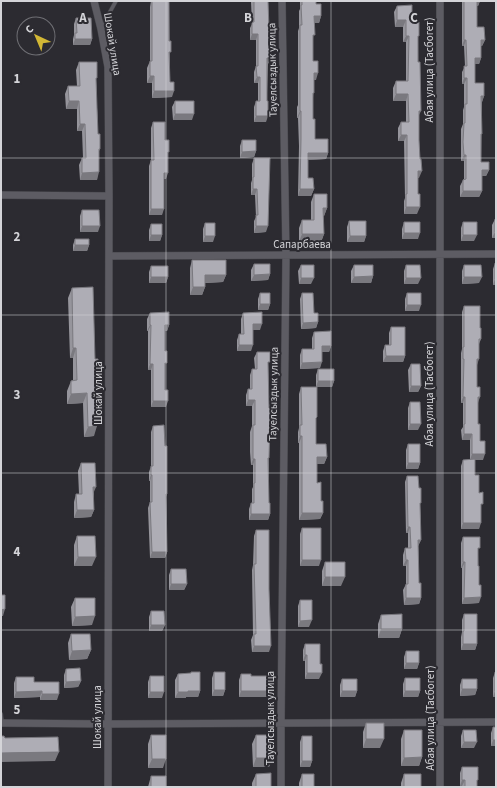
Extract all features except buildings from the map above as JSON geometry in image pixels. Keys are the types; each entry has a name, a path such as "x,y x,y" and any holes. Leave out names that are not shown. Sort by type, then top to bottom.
{"street":[{"name":"Шокай улица","path":"94,1 108,67 108,787"},
{"name":"Тауелсыздык улица","path":"281,787 280,723 286,256 282,1"},
{"name":"Абая улица (Тасбогет)","path":"440,1 440,787"},
{"path":"1,195 109,196"},
{"name":"Сапарбаева","path":"109,256 496,254"},
{"path":"1,723 108,724 496,722"}],"lane":[{"path":"101,29 116,1"},
{"path":"1,714 1,723"}]}
